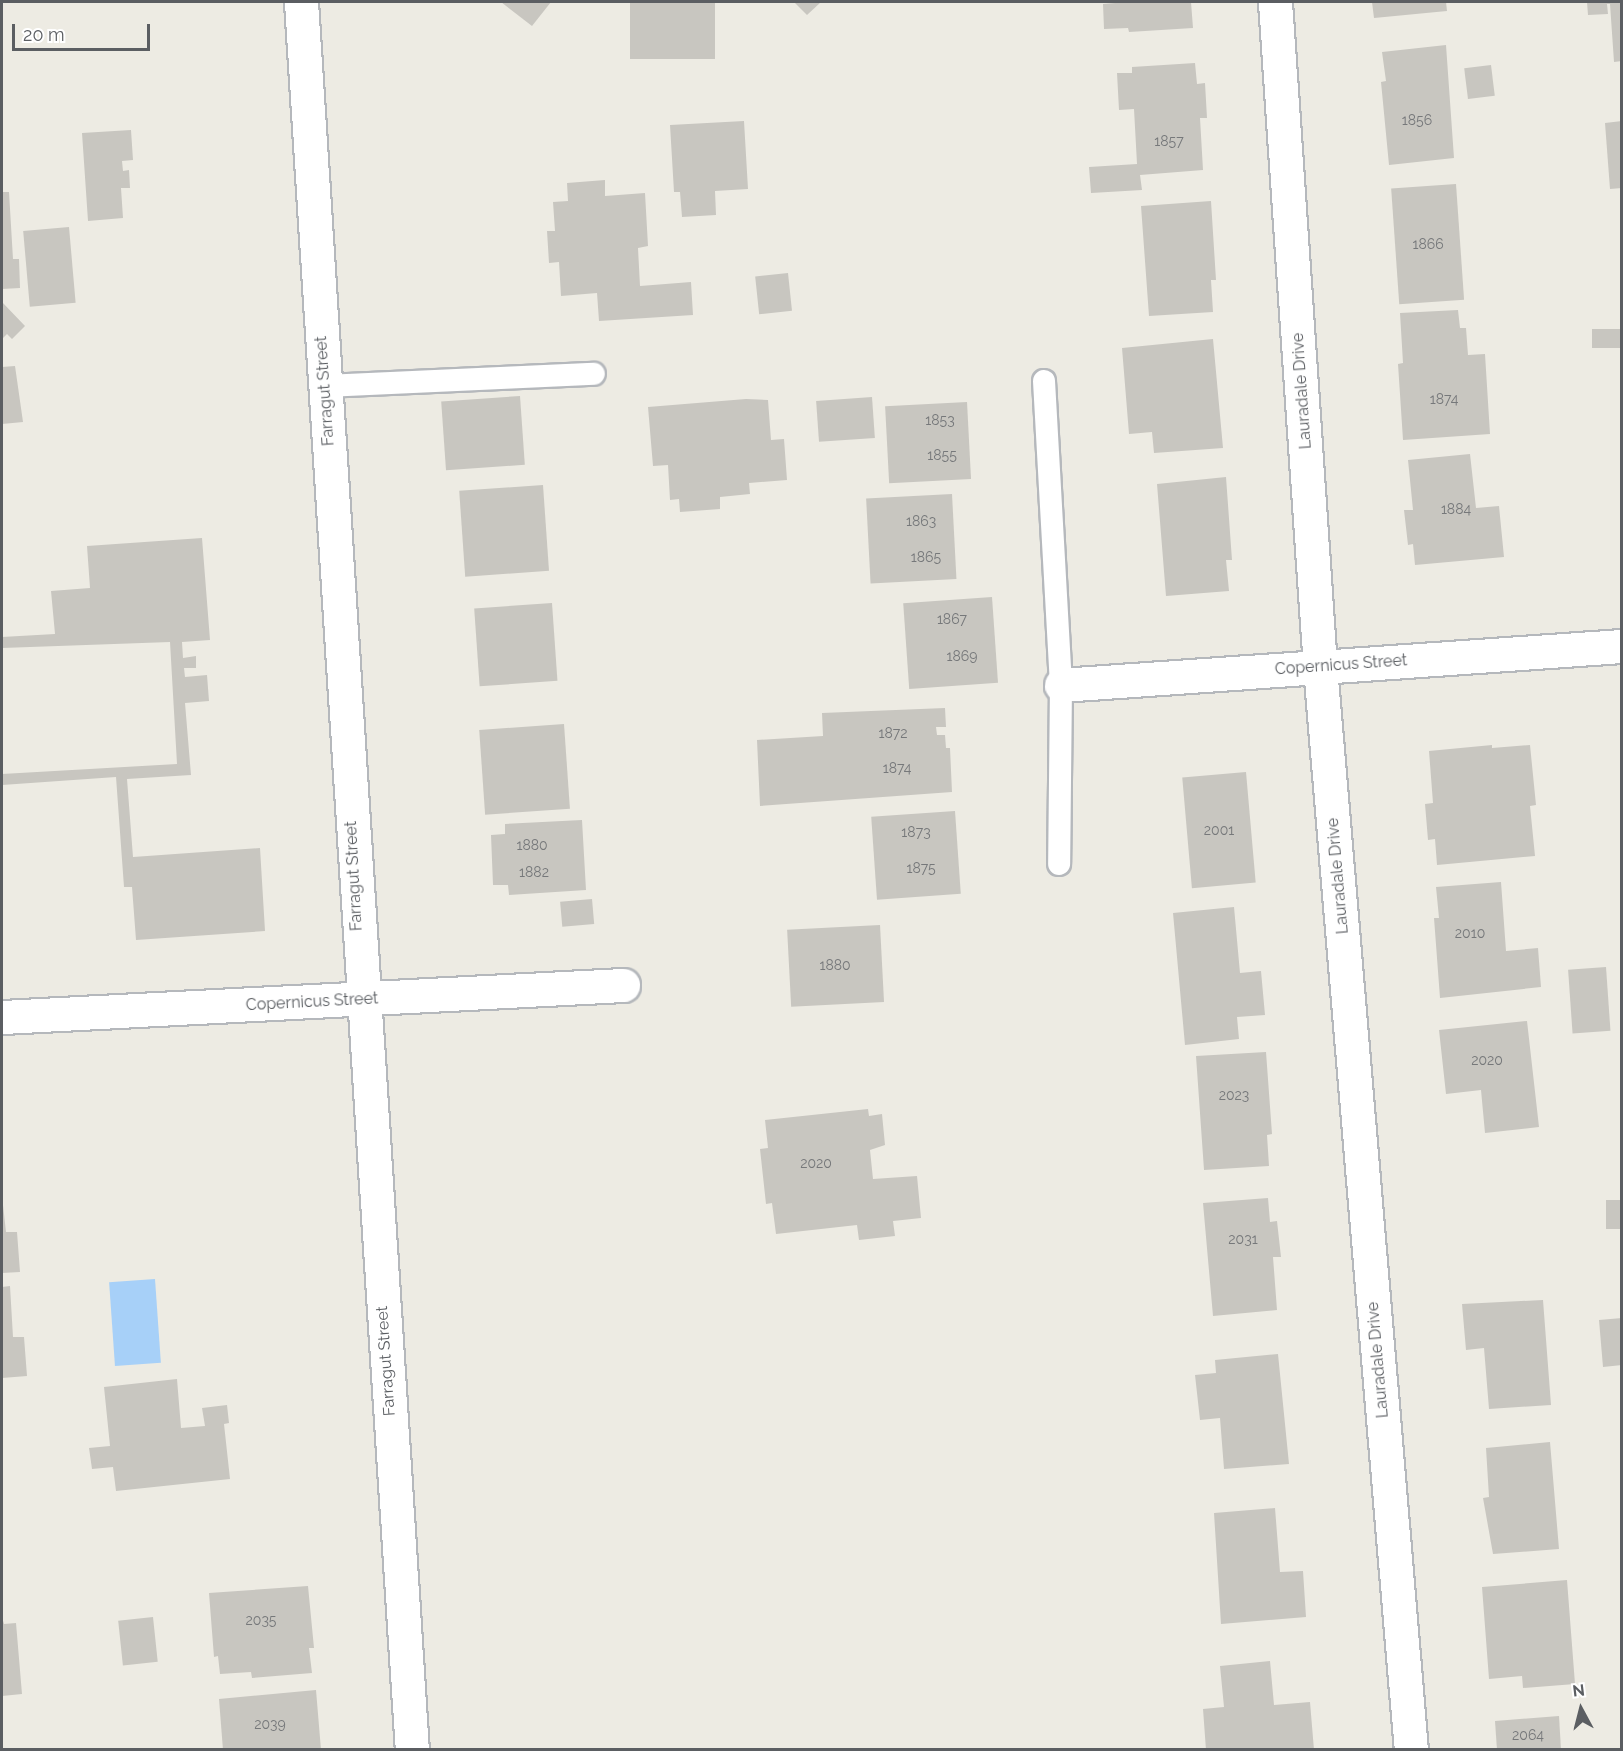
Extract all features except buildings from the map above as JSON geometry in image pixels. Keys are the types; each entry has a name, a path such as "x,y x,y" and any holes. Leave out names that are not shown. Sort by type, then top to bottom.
{"street":[{"name":"Farragut Street","path":"301,2 362,1000 412,1749"},
{"name":"Lauradale Drive","path":"1275,2 1320,667 1411,1749"},
{"name":"Copernicus Street","path":"1061,685 1622,646"},
{"name":"Copernicus Street","path":"2,1017 623,985"}],"lane":[{"path":"325,386 594,374"},
{"path":"1044,381 1061,685 1059,864"}],"water":[{"path":"155,1279 161,1363 115,1366 109,1282"}]}
